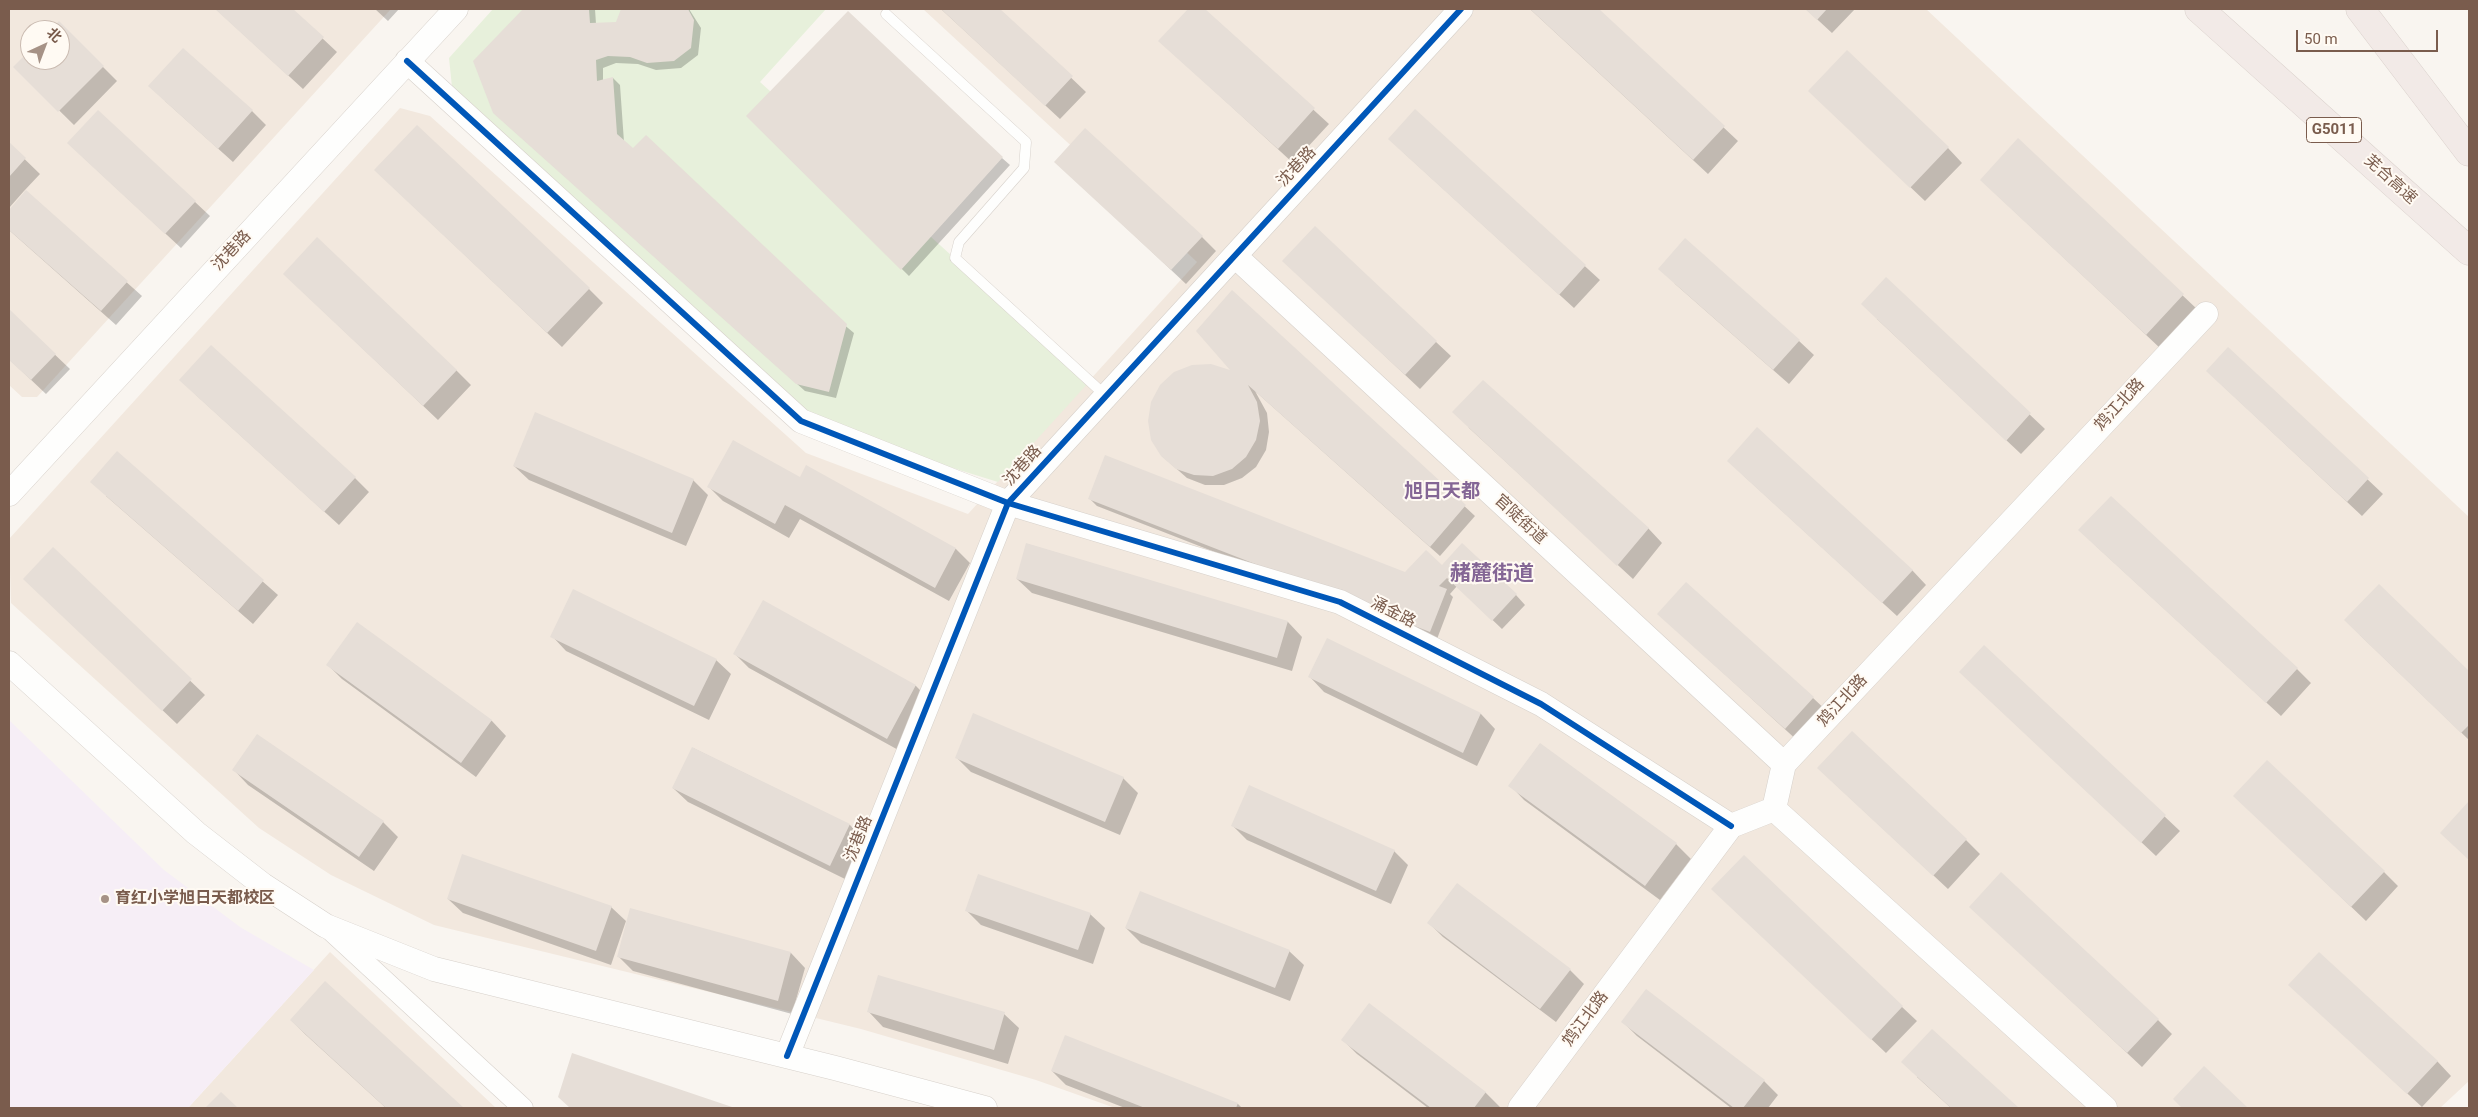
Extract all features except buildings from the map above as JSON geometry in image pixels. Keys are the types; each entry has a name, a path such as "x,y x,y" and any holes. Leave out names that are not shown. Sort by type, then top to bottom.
{"highway":[{"name":"芜合高速","path":"2200,9 2469,251"},
{"path":"2360,9 2469,152"}],"street":[{"name":"沈巷路","path":"9,494 456,9"},
{"name":"沈巷路","path":"787,1056 1008,503 1461,9"},
{"name":"涌金路","path":"407,61 801,421 1008,503 1340,602 1541,704 1730,826"},
{"name":"官陡街道","path":"1235,256 1784,764"},
{"name":"鸩江北路","path":"1784,764 2206,314"},
{"path":"9,662 196,833 263,886 326,926 524,1108"},
{"path":"1774,809 1784,764"},
{"path":"1730,826 1774,809"},
{"path":"1774,809 2105,1108"},
{"name":"鸩江北路","path":"1520,1108 1730,826"},
{"path":"326,926 434,969 787,1056 986,1108"}],"lane":[{"path":"886,14 1026,142 1024,168 959,242 955,258 1106,396"}],"shaded area":[{"path":"9,9 391,9 37,397 22,397 9,385"},
{"name":"旭日天都","path":"923,9 1926,9 2469,517 2469,1081 2440,1108 1115,1108 1036,1080 861,1029 434,925 331,875 259,828 11,603 9,539 400,108 430,116 806,453 968,514 1197,262"},
{"name":"育红小学旭日天都校区","path":"9,720 164,870 240,927 314,970 188,1108 9,1108"},
{"path":"330,952 496,1108 188,1108"}],"green space":[{"path":"493,9 826,9 760,82 1090,381 998,482 801,421 452,87 449,58"}],"cycle path":[{"path":"787,1056 1008,503 1461,9"},
{"path":"407,61 801,421 1008,503 1340,602 1541,704 1731,826"}],"place":[{"name":"育红小学旭日天都校区","path":"105,899"}],"district":[{"name":"旭日天都","path":"1442,492"},
{"name":"赭麓街道","path":"1492,575"}]}
